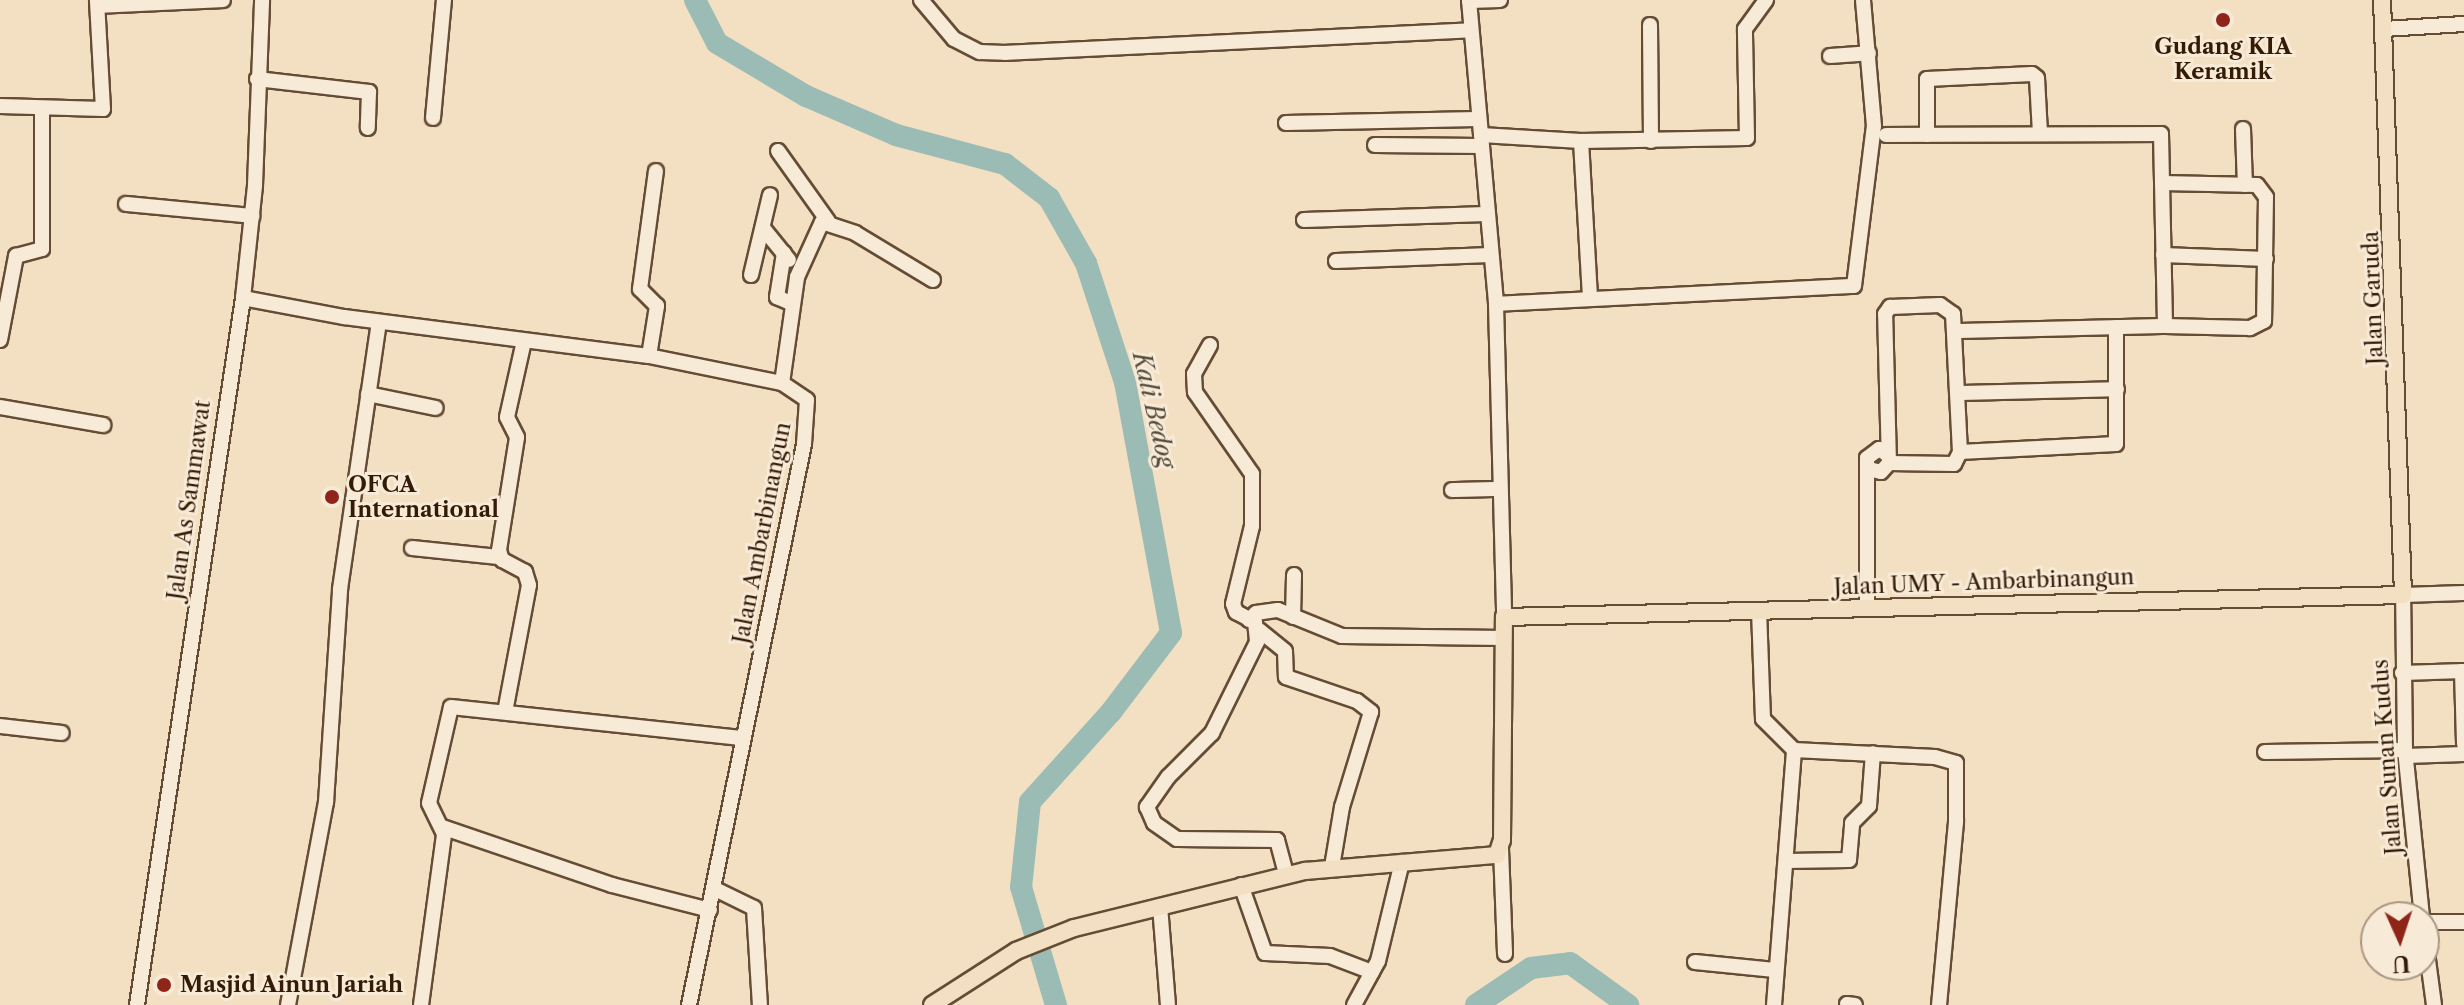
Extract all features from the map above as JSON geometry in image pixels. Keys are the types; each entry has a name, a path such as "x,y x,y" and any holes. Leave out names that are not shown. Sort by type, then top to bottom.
{"main road":[{"name":"Jalan Garuda","path":"2382,0 2403,595"},
{"name":"Jalan UMY - Ambarbinangun","path":"1504,617 2403,595"},
{"path":"932,1005 1016,951 1058,932 1286,874 1332,867 1488,858 1501,849 1504,617"}],"street":[{"path":"0,106 103,109 98,3 223,0"},
{"name":"Jalan As Sammawat","path":"137,1005 243,298 252,216 262,0"},
{"path":"433,118 444,0"},
{"path":"921,0 954,39 980,52 1469,30"},
{"path":"1500,0 1469,1 1469,30 1496,304 1497,489 1504,617"},
{"path":"1375,145 1481,140 1747,138 1745,29 1766,0"},
{"path":"1496,304 1854,286 1874,126 1863,0"},
{"path":"2384,29 2464,24"},
{"path":"1650,25 1651,141"},
{"path":"1830,56 1869,53"},
{"path":"1927,135 1927,79 2032,74 2037,78 2040,133"},
{"path":"257,79 369,92 368,128"},
{"path":"0,340 16,256 42,249 42,108"},
{"path":"1286,123 1477,119"},
{"path":"2243,129 2245,185"},
{"path":"1886,135 2157,131 2162,138 2165,326"},
{"path":"1581,141 1590,299"},
{"path":"778,151 828,221 933,280"},
{"path":"649,356 657,306 640,289 656,171"},
{"path":"1956,331 2259,327 2266,313 2266,191 2245,185 2162,183"},
{"path":"751,275 770,195"},
{"path":"126,204 252,216"},
{"path":"1304,220 1486,214"},
{"path":"243,298 379,322 649,356 782,383 799,272 819,227 828,221"},
{"path":"763,228 799,272"},
{"path":"784,253 777,297 793,304"},
{"path":"1336,261 1490,255"},
{"path":"2163,255 2266,259"},
{"path":"1867,607 1863,485 1869,469 1881,472 1889,459 1885,311 1895,306 1950,308 1956,331 1960,452 1954,464 1889,459"},
{"path":"288,1005 326,802 339,600 379,322"},
{"path":"1960,452 2116,444 2116,327"},
{"path":"499,557 517,437 507,417 524,341"},
{"path":"1210,345 1194,374 1195,392 1245,458 1256,493 1233,604 1285,651 1286,677 1357,701 1371,712 1342,807 1332,867"},
{"name":"Jalan Ambarbinangun","path":"689,1005 715,889 810,406 802,392 782,383"},
{"path":"1958,393 2117,389"},
{"path":"368,394 436,408"},
{"path":"0,407 101,425"},
{"path":"1452,490 1497,489"},
{"path":"412,548 499,557 525,572 529,585 505,712"},
{"path":"1293,617 1294,575"},
{"name":"Jalan UMY - Ambarbinangun","path":"2403,595 2464,593"},
{"name":"Jalan Sunan Kudus","path":"2403,595 2405,753 2421,901"},
{"path":"1286,874 1277,840 1177,839 1148,817 1147,807 1168,777 1212,733 1254,625 1266,610 1342,636 1504,638"},
{"path":"1759,610 1763,719 1794,750 1944,757 1958,769 1939,1005"},
{"path":"2402,673 2463,671 2464,744"},
{"path":"421,1005 442,827 429,803 449,710 505,712 538,720 743,738"},
{"path":"0,726 62,733"},
{"path":"1774,1005 1794,750"},
{"path":"2265,752 2464,754"},
{"path":"1787,861 1849,860 1852,823 1869,806 1873,753"},
{"path":"442,827 612,885 710,910"},
{"path":"1501,849 1505,954"},
{"path":"1354,1005 1372,972 1402,862"},
{"path":"1241,885 1265,953 1330,956 1372,972"},
{"path":"715,889 754,908 760,1005"},
{"path":"1160,906 1168,1005"},
{"path":"2440,921 2464,922"},
{"path":"1695,962 1775,970"},
{"path":"2431,981 2434,1005"},
{"path":"1847,1004 1855,1005"}],"waterway":[{"name":"Kali Bedog","path":"695,0 717,43 806,96 896,135 1005,164 1049,198 1086,263 1125,382 1171,633 1111,712 1030,802 1021,887 1056,1005"},
{"name":"Kali Bedog","path":"1476,1005 1531,968 1570,963 1628,1005"}],"place":[{"name":"Gudang KIA Keramik","path":"2223,20"},
{"name":"OFCA International","path":"332,497"},
{"name":"Masjid Ainun Jariah","path":"164,985"}]}
